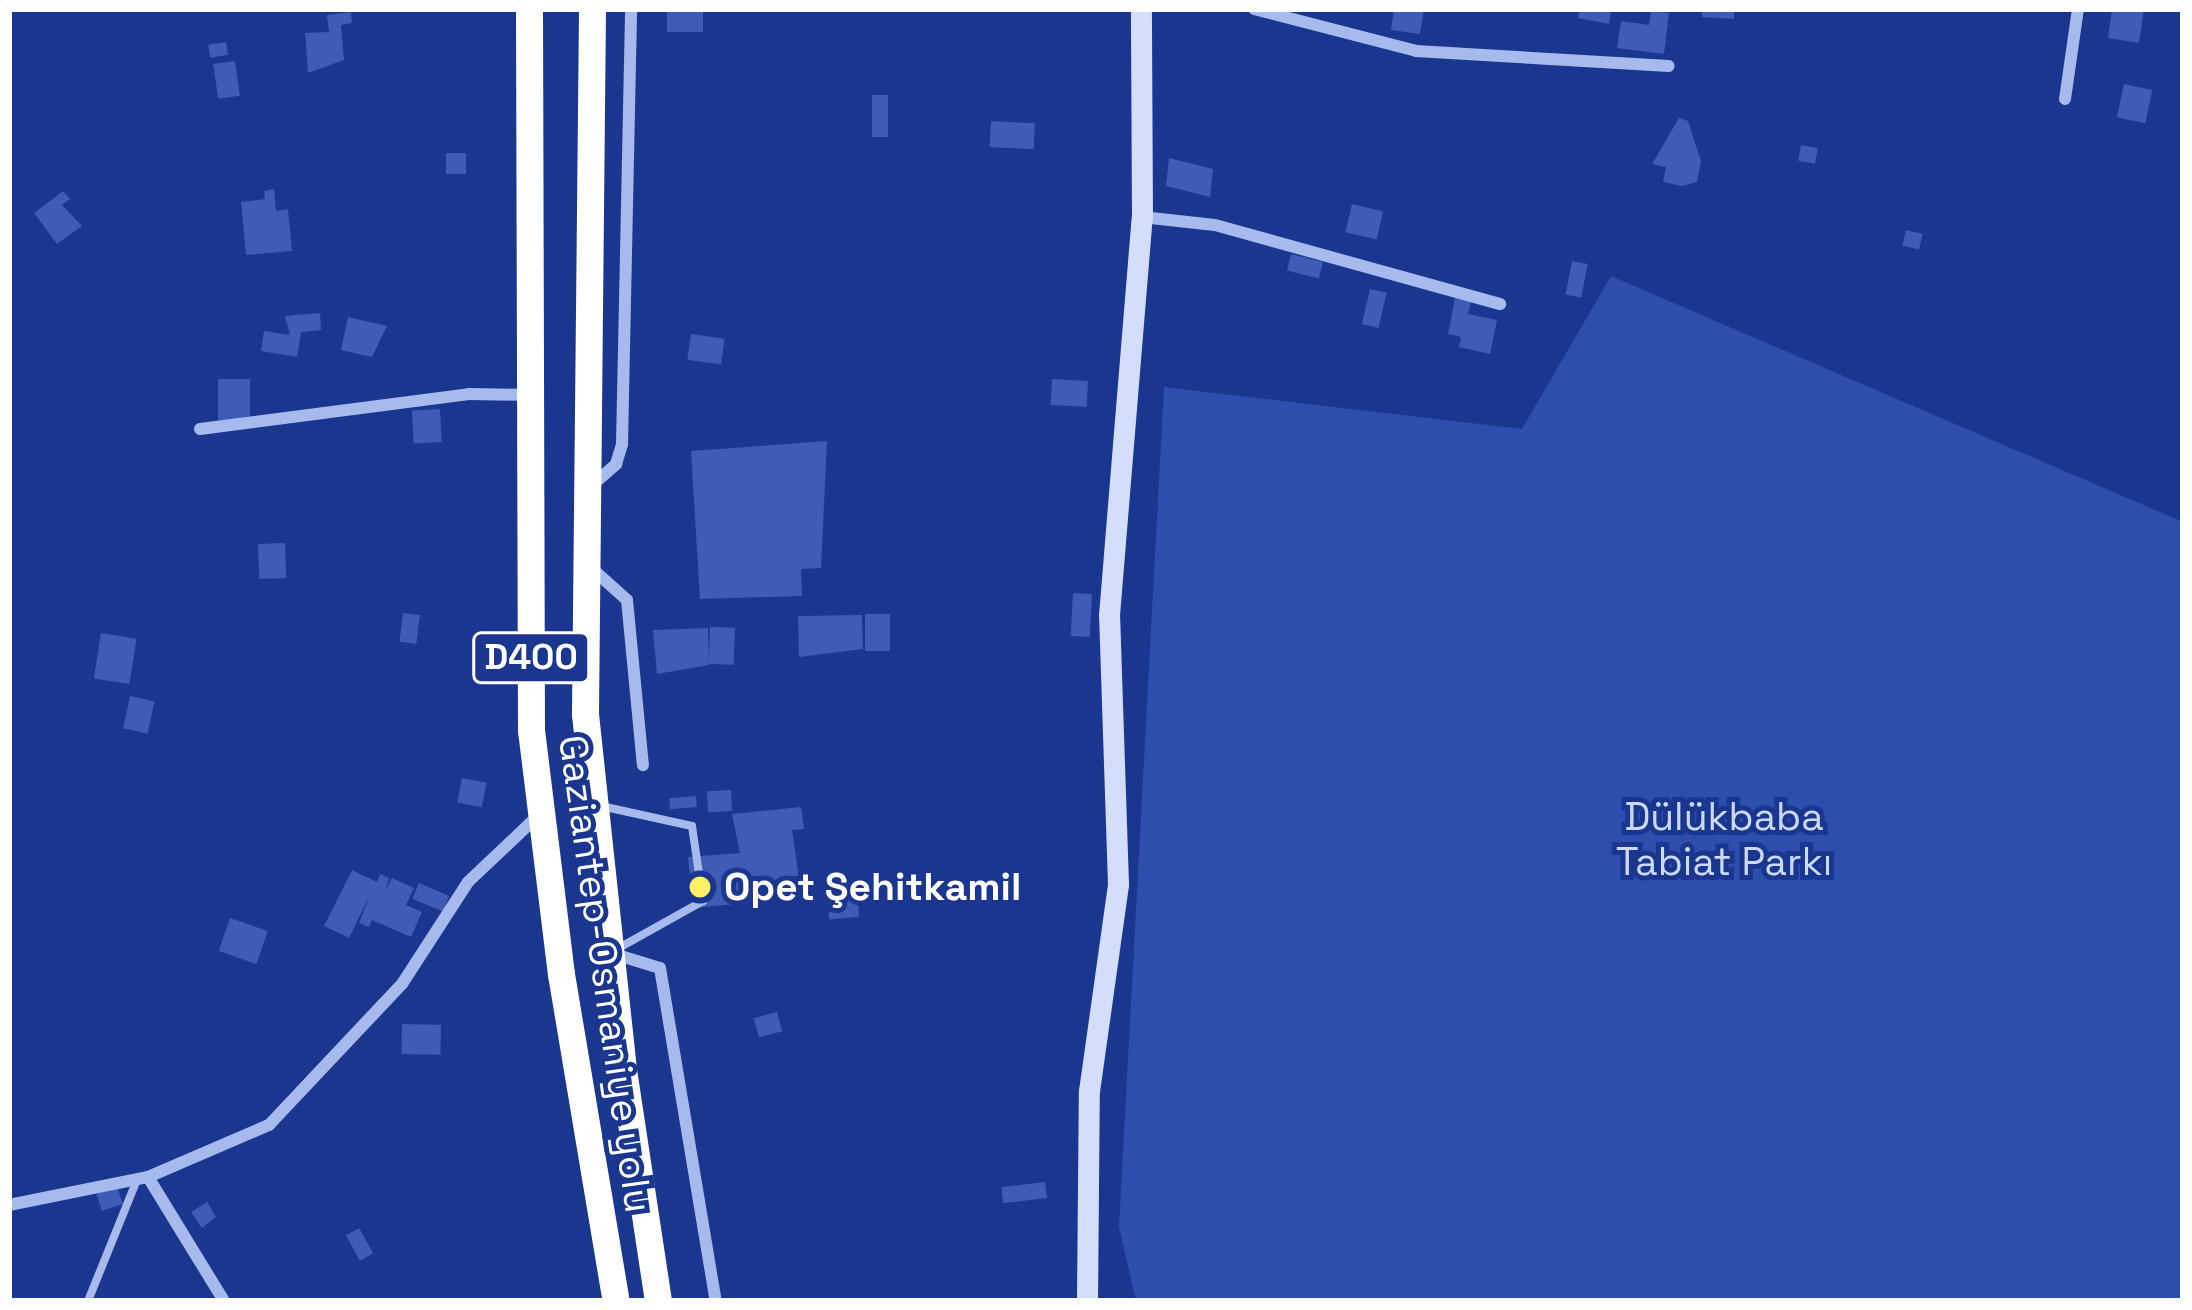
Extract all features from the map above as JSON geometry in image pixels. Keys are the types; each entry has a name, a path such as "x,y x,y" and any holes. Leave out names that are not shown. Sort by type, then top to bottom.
{"highway":[{"name":"Gaziantep-Osmaniye yolu","path":"530,9 531,730 616,1301"},
{"name":"Gaziantep-Osmaniye yolu","path":"592,9 585,714 610,952 658,1301"}],"street":[{"path":"587,489 616,464 622,444 631,9"},
{"path":"1088,1301 1089,1091 1118,884 1109,615 1142,217 1141,9"},
{"path":"1254,9 1416,51 1669,66"},
{"path":"2065,99 2078,9"},
{"path":"1142,217 1215,225 1500,304"},
{"path":"200,429 470,394 531,394"},
{"path":"587,564 627,601 643,765"},
{"path":"9,1205 142,1178 269,1125 402,984 468,882 541,814"},
{"path":"610,952 660,968 716,1301"},
{"path":"142,1178 224,1301"}],"lane":[{"path":"595,804 692,826 703,901 610,952"},
{"path":"88,1301 142,1178"}],"green space":[{"name":"Dülükbaba Tabiat Parkı","path":"1611,276 2183,522 2183,1301 1136,1301 1119,1227 1164,387 1522,429"}],"building":[{"path":"667,9 703,9 703,32 667,32"},
{"path":"1394,9 1424,9 1420,34 1391,30"},
{"path":"1580,9 1611,9 1609,24 1578,18"},
{"path":"1702,9 1734,9 1734,19 1702,17"},
{"path":"2112,9 2144,9 2139,43 2108,38"},
{"path":"1651,11 1669,13 1664,54 1617,48 1621,21 1649,25"},
{"path":"351,12 352,23 341,25 344,60 308,73 305,33 329,32 327,15"},
{"path":"226,42 228,55 210,58 208,45"},
{"path":"235,61 240,96 218,99 213,64"},
{"path":"2124,84 2152,90 2145,123 2117,117"},
{"path":"872,95 888,95 888,137 872,137"},
{"path":"1679,118 1688,121 1701,161 1697,182 1682,186 1663,182 1666,167 1652,164"},
{"path":"991,121 1035,123 1034,149 990,147"},
{"path":"1801,145 1818,148 1815,164 1798,161"},
{"path":"446,153 466,153 466,174 446,174"},
{"path":"1169,158 1213,169 1210,197 1166,186"},
{"path":"274,189 276,211 288,209 292,251 246,255 241,202 265,199 264,191"},
{"path":"63,191 70,199 62,205 82,226 57,244 34,213"},
{"path":"1352,204 1383,211 1377,239 1345,232"},
{"path":"1906,230 1923,234 1919,249 1902,246"},
{"path":"1291,254 1323,262 1319,278 1287,270"},
{"path":"1572,261 1588,264 1581,297 1566,294"},
{"path":"1370,289 1387,293 1378,328 1362,324"},
{"path":"1455,298 1471,301 1468,314 1497,320 1490,354 1459,347 1461,337 1448,334"},
{"path":"320,313 321,330 301,332 297,357 261,351 264,331 290,335 285,316"},
{"path":"348,317 387,326 372,357 341,350"},
{"path":"691,334 725,339 721,364 687,360"},
{"path":"218,379 250,379 250,420 218,420"},
{"path":"1052,379 1088,381 1087,407 1051,405"},
{"path":"440,409 442,442 414,443 412,410"},
{"path":"827,441 821,568 801,569 802,596 700,599 691,451"},
{"path":"285,543 286,578 259,579 258,544"},
{"path":"1073,593 1092,594 1090,637 1071,636"},
{"path":"403,613 420,615 416,644 399,642"},
{"path":"865,614 890,614 890,651 865,651"},
{"path":"862,615 863,649 799,657 798,616"},
{"path":"710,627 735,628 734,665 709,664"},
{"path":"708,628 709,665 657,674 653,630"},
{"path":"101,633 137,639 129,684 94,678"},
{"path":"130,696 154,701 148,733 123,728"},
{"path":"462,778 487,783 482,807 457,803"},
{"path":"731,790 732,811 708,812 707,791"},
{"path":"696,796 697,807 670,809 669,798"},
{"path":"801,807 804,829 792,830 802,898 693,908 688,857 740,853 732,814"},
{"path":"352,870 377,882 380,874 389,878 386,890 392,878 414,888 406,905 422,912 411,937 372,920 369,927 359,923 370,895 349,938 324,926"},
{"path":"856,881 859,917 829,919 826,884"},
{"path":"419,883 449,896 443,912 412,899"},
{"path":"230,918 268,931 256,964 219,951"},
{"path":"777,1012 782,1031 759,1038 754,1018"},
{"path":"402,1024 441,1025 440,1055 401,1054"},
{"path":"1045,1182 1047,1198 1003,1203 1001,1187"},
{"path":"117,1186 123,1204 102,1211 96,1193"},
{"path":"207,1202 216,1217 202,1228 191,1212"},
{"path":"359,1228 373,1253 360,1261 346,1235"}],"place":[{"name":"Opet Şehitkamil","path":"700,887"}]}
